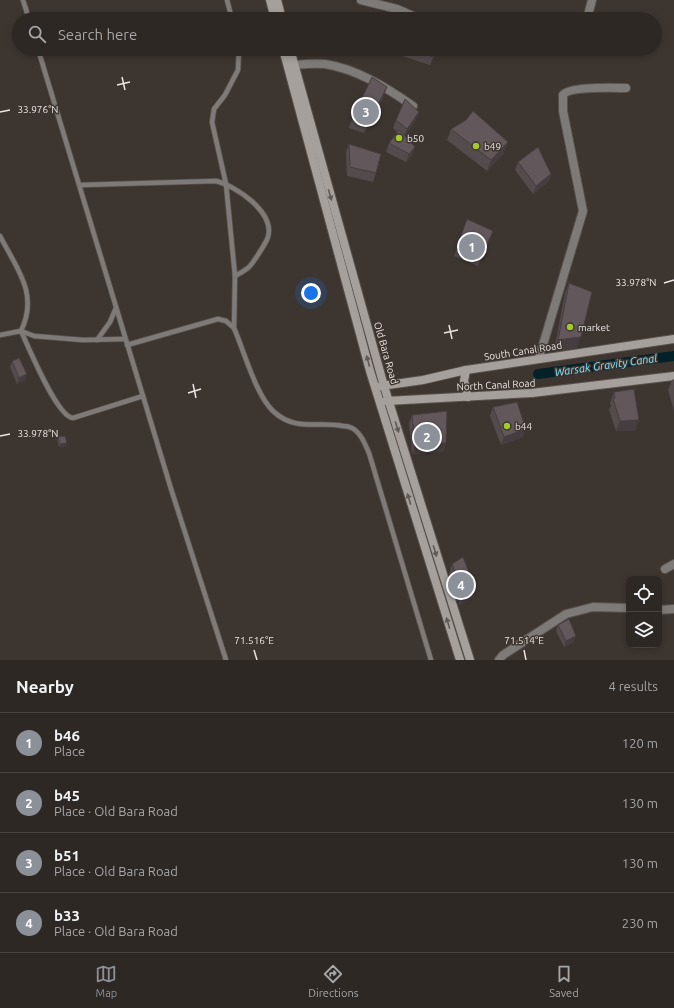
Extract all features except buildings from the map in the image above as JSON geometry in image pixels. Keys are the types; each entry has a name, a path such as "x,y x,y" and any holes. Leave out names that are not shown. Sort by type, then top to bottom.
{"main road":[{"path":"270,0 273,12"},
{"path":"277,0 280,12"},
{"path":"285,56 375,387 448,608 460,660"},
{"name":"Old Bara Road","path":"292,56 448,608 470,660"},
{"name":"South Canal Road","path":"375,387 540,358 674,339"},
{"path":"466,370 464,381 468,397"},
{"name":"North Canal Road","path":"379,399 390,401 540,392 674,376"}],"street":[{"path":"361,0 404,12"},
{"path":"589,12 592,0"},
{"path":"294,65 323,64 357,73 393,92 413,106"},
{"path":"540,358 583,211 563,110 563,95 569,91 593,88 626,88"},
{"path":"665,569 674,564"},
{"path":"499,660 503,655 566,614 593,607 626,608"},
{"path":"662,610 674,609"}],"lane":[{"path":"23,0 27,12"},
{"path":"227,0 230,12"},
{"path":"40,56 125,339 226,660"},
{"path":"239,56 238,70 225,95 214,110 212,122 226,184 235,276 234,328 265,402 274,413 301,426 336,424 352,428 362,438 369,453 431,660"},
{"path":"80,185 216,181 226,184 250,200 262,211 267,224 268,237 249,268 235,276"},
{"path":"0,236 24,284 29,298 27,318 21,331"},
{"path":"97,340 110,322 116,308"},
{"path":"127,345 218,319 226,321 234,328"},
{"path":"0,335 21,331 34,336 97,340 125,339"},
{"path":"21,331 51,394 62,412 68,418 74,418 143,396"}],"waterway":[{"name":"Warsak Gravity Canal","path":"538,374 674,356"}],"place":[{"name":"b51","path":"366,112"},
{"name":"b50","path":"399,138"},
{"name":"b49","path":"476,146"},
{"name":"b46","path":"472,247"},
{"name":"market","path":"570,327"},
{"name":"b44","path":"507,426"},
{"name":"b45","path":"427,437"},
{"name":"b33","path":"461,585"}]}
